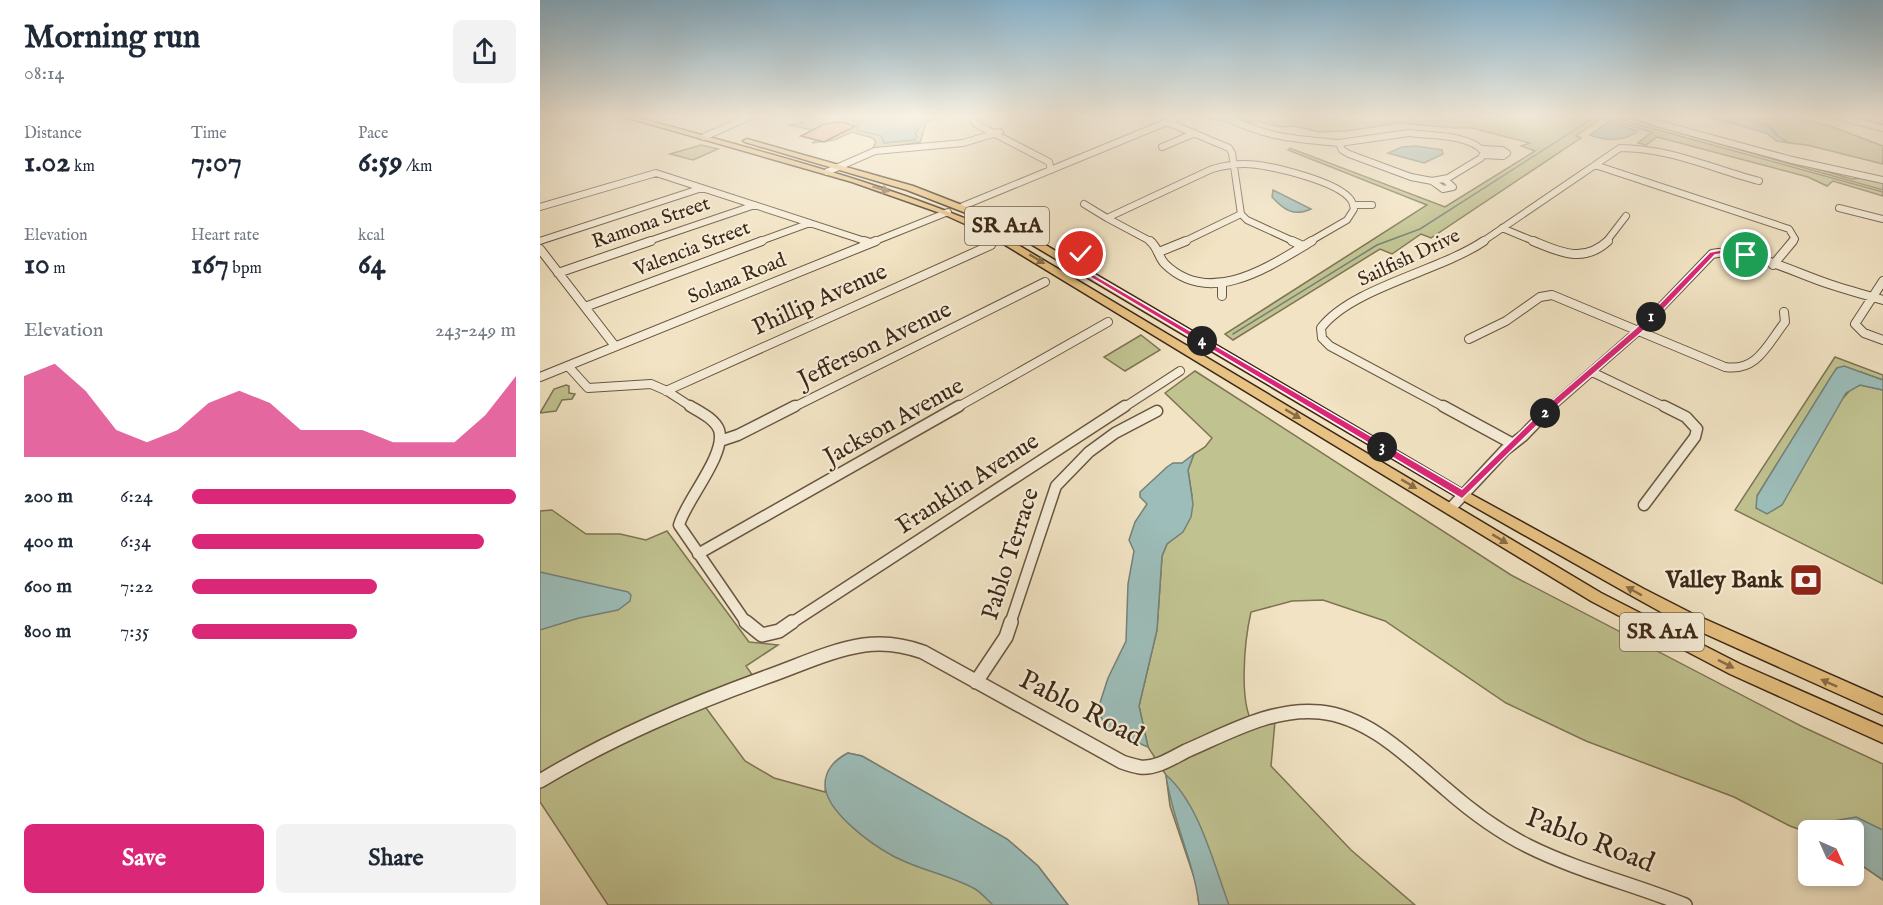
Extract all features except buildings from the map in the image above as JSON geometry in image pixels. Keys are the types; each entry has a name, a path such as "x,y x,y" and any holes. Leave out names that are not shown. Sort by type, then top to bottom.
{"main road":[{"name":"SR A1A","path":"775,157 948,212 990,232 1596,597 1736,669 1883,735"},
{"name":"SR A1A","path":"807,157 963,206 1005,225 1462,495 1686,618 1883,706"},
{"path":"948,212 963,206"},
{"path":"1094,294 1109,286"},
{"path":"1243,384 1257,374"}],"street":[{"path":"830,173 869,157"},
{"path":"1040,157 1051,164 1051,170"},
{"path":"1050,157 1071,162"},
{"path":"963,206 1082,157"},
{"path":"1232,157 1241,214 1247,220 1304,246"},
{"path":"1357,157 1411,177 1432,181 1444,179 1475,157"},
{"name":"Sailfish Drive","path":"1513,444 1330,346 1322,338 1320,331 1327,320 1366,295 1453,258 1502,228 1606,157"},
{"name":"Sailfish Drive","path":"1673,157 1759,181"},
{"path":"1780,157 1883,180"},
{"path":"1083,204 1107,218 1151,242 1163,262 1182,274 1204,282 1222,283 1250,278 1347,220 1353,213 1354,205 1347,196 1339,191 1281,168 1233,165 1212,169 1107,218"},
{"path":"1595,165 1789,229 1795,239 1773,265"},
{"path":"540,207 656,173 870,243"},
{"path":"1432,181 1440,188 1452,189 1453,186 1444,179"},
{"path":"540,241 702,188"},
{"name":"Ramona Street","path":"558,273 755,205"},
{"path":"1354,205 1372,205"},
{"path":"1839,208 1883,219"},
{"name":"Solana Road","path":"540,377 948,212"},
{"path":"1159,252 1172,248 1241,214"},
{"path":"1502,228 1562,251 1586,255 1594,252 1613,236 1617,224 1626,216"},
{"name":"Valencia Street","path":"585,307 810,223"},
{"name":"Phillip Avenue","path":"666,391 991,245"},
{"path":"540,249 615,346"},
{"path":"1067,261 1092,249"},
{"path":"1450,509 1558,400 1639,330 1712,254 1719,251 1737,253 1883,300"},
{"path":"1883,281 1856,322 1859,330 1883,340"},
{"name":"Jefferson Avenue","path":"720,441 738,435 1045,282"},
{"path":"1222,283 1222,296"},
{"path":"1469,339 1506,321 1540,297 1548,295 1565,298 1725,367 1744,369 1751,365 1785,321 1784,312"},
{"name":"Jackson Avenue","path":"698,554 1108,322"},
{"path":"568,366 588,388 603,389 644,384 660,387 714,423 721,434 720,441 679,518 679,525 698,554"},
{"name":"Franklin Avenue","path":"698,554 749,627 762,635 779,632 1180,371"},
{"path":"1592,372 1686,417 1697,429 1695,437 1644,505"},
{"name":"Pablo Terrace","path":"976,682 1006,638 1056,486 1071,466 1087,454 1130,424 1157,411"},
{"name":"Pablo Road","path":"540,781 588,752 661,717 849,648 879,644 910,647 1122,762 1142,767 1157,765 1272,714 1306,711 1342,717 1386,740 1507,835 1563,862 1685,905"}],"green space":[{"path":"682,157 699,157 693,160"},
{"path":"1306,157 1314,157 1445,207 1525,157 1552,157 1431,238 1421,234 1392,254 1380,249 1233,340 1225,334 1427,205"},
{"path":"1733,157 1757,157 1883,192 1883,196 1833,181 1827,186 1808,177"},
{"path":"1766,157 1777,157 1852,179 1863,178 1883,182 1883,190"},
{"path":"1856,157 1883,157 1883,164"},
{"path":"1141,335 1160,350 1125,371 1104,357"},
{"path":"1835,357 1883,375 1883,380 1861,372 1837,368 1757,496 1852,388 1860,385 1883,390 1883,584 1735,510"},
{"path":"1195,371 1511,575 1803,727 1883,764 1883,880 1864,867 1864,820 1798,820 1798,829 1790,826 1734,797 1586,741 1506,703 1385,621 1323,600 1292,601 1251,612 1244,672 1246,705 1250,718 1256,728 1275,721 1271,766 1351,850 1415,905 1199,905 1197,886 1170,806 1166,775 1148,747 1139,706 1157,630 1162,556 1167,544 1183,531 1192,496 1188,470 1194,454 1205,447 1212,438 1165,393"},
{"path":"569,386 569,393 575,394 572,399 562,400 556,411 540,413 554,389"},
{"path":"552,510 586,534 620,534 646,540 667,531 749,642 778,645 746,666 753,676 701,701 745,761 774,778 825,792 828,774 837,760 848,753 862,756 1007,839 1038,866 1068,905 608,905 540,802 540,511"}],"water":[{"path":"1403,157 1436,157 1424,163"},
{"path":"1273,190 1311,209 1299,212 1290,211 1272,197"},
{"path":"1844,366 1883,380 1883,390 1860,385 1846,393 1782,505 1767,514 1756,508 1757,496 1832,375 1837,368"},
{"path":"1194,454 1188,470 1193,504 1191,517 1183,532 1167,544 1162,556 1157,630 1139,706 1148,747 1112,732 1104,724 1098,709 1108,678 1126,641 1128,584 1134,551 1129,540 1135,522 1147,504 1140,497 1140,492 1167,467 1173,463 1182,463"},
{"path":"540,572 628,592 631,595 630,601 618,610 579,618 540,630"},
{"path":"848,753 862,756 1007,839 1038,866 1068,905 993,905 975,889 903,861 873,844 841,816 827,795 825,779 829,770 835,762"},
{"path":"1166,775 1178,787 1196,818 1229,905 1199,905 1193,872 1173,808"},
{"path":"1856,817 1862,820 1839,820"},
{"path":"1864,821 1883,830 1883,880 1864,867"}],"waterway":[{"path":"1233,334 1377,245 1420,229 1532,157"}],"place":[{"name":"Valley Bank","path":"1806,580"}],"route":[{"path":"1081,254 1067,261 1462,495 1558,400 1639,330 1712,254 1726,251 1746,255"}]}
